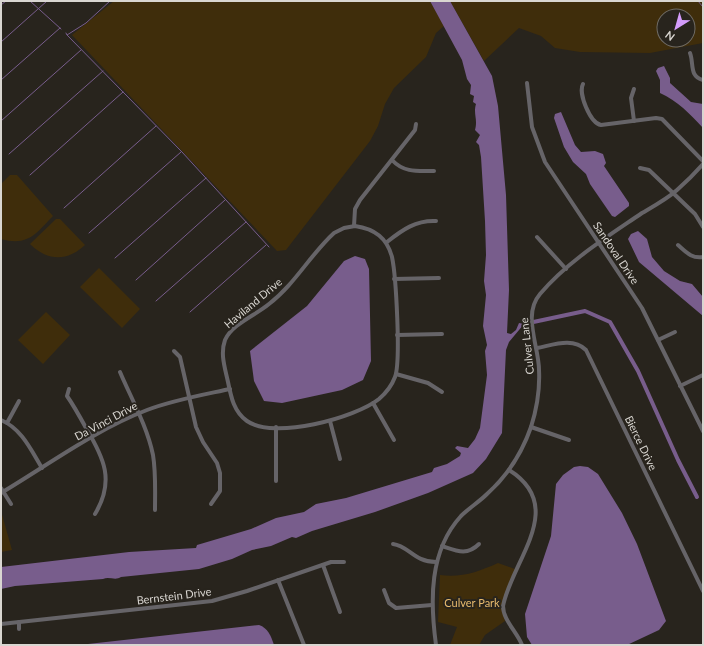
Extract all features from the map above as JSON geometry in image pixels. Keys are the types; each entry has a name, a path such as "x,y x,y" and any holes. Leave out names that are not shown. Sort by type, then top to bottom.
{"street":[{"path":"690,53 694,73 698,78 703,80"},
{"name":"Sandoval Drive","path":"527,83 530,117 540,152 551,172 634,295 703,431"},
{"path":"583,84 581,92 591,118 596,123 601,125 656,118 662,119 703,161"},
{"path":"634,89 631,98 634,121"},
{"path":"416,124 415,130 356,205 354,226 376,232 386,242 413,224 436,221"},
{"path":"392,160 399,166 408,170 434,171"},
{"name":"Culver Lane","path":"436,645 432,605 436,562 442,546 450,530 462,516 490,491 509,470 521,451 531,427 539,390 539,368 532,319 535,304 540,294 566,269 598,243 673,193 703,164"},
{"path":"640,168 649,170 695,214 703,227"},
{"name":"Haviland Drive","path":"354,226 344,228 334,233 282,293 230,333 225,341 223,353 233,404 244,419 258,426 276,427 295,427 330,421 373,403 389,389 396,374 397,335 392,257 386,242"},
{"path":"537,237 566,269"},
{"path":"678,246 695,257 703,257"},
{"path":"394,279 439,278"},
{"path":"658,340 675,332"},
{"path":"397,335 442,334"},
{"name":"Bierce Drive","path":"537,348 569,342 578,344 586,350 703,591"},
{"path":"174,351 180,357 199,434 217,463 220,473 220,491 211,504"},
{"path":"120,372 138,414 152,453 155,474 155,510"},
{"path":"396,374 428,383 442,392"},
{"path":"680,386 703,375"},
{"path":"69,389 67,396 100,451 105,470 104,494 95,514"},
{"name":"Da Vinci Drive","path":"2,491 92,438 138,414 189,398 230,389"},
{"path":"7,423 19,400"},
{"path":"373,403 394,440"},
{"path":"1,420 7,423 22,436 42,468"},
{"path":"330,421 340,459"},
{"path":"276,427 276,481"},
{"path":"531,427 569,440"},
{"path":"509,470 527,486 533,498 536,512 534,530 503,606 506,617 518,635 522,645"},
{"path":"2,491 11,504"},
{"path":"393,544 398,545 418,559 436,562"},
{"path":"442,546 461,553 468,552 479,544"},
{"name":"Bernstein Drive","path":"1,624 212,601 323,565 335,562 344,562"},
{"path":"323,565 340,612"},
{"path":"278,580 304,645"},
{"path":"384,590 389,603 396,608 432,605"},
{"path":"19,622 19,629"}],"green space":[{"path":"114,1 430,1 444,26 436,33 426,57 394,88 385,104 378,126 370,141 286,250 277,251 72,35"},
{"path":"450,1 703,1 703,43 696,44 696,8 656,8 656,48 676,48 650,53 580,52 555,48 541,36 519,28 484,61"},
{"path":"10,175 17,175 53,216 32,236 19,241 1,239 1,184"},
{"path":"56,219 60,219 85,245 78,251 64,257 57,257 43,254 30,244"},
{"path":"99,268 140,309 122,328 80,287"},
{"path":"46,312 70,335 43,364 18,340"},
{"path":"1,511 12,550 1,552"},
{"name":"Culver Park","path":"498,563 515,569 501,606 505,621 485,635 479,645 450,645 457,627 438,622 440,575 455,576 469,574"}],"shaded area":[{"path":"430,1 450,1 492,76 498,106 506,195 509,290 507,333 511,334 516,330 519,323 524,324 509,342 506,350 502,433 486,459 473,473 428,493 375,512 312,531 296,538 292,537 271,546 252,550 232,559 199,569 121,577 116,579 108,578 15,586 1,589 1,567 129,552 196,548 197,545 251,529 276,518 304,512 316,504 346,498 432,472 434,468 447,464 460,456 461,453 455,448 457,446 468,448 475,439 480,428 487,375 485,351 487,345 483,326 486,295 484,281 486,255 485,221 481,157 479,145 476,142 480,135 475,130 476,104 473,102 474,96 470,94 471,85 467,79 462,60"},
{"path":"664,66 670,78 670,83 691,102 703,104 703,128 678,104 660,93 660,80 656,71 658,68"},
{"path":"561,112 575,145 581,152 595,151 603,154 606,163 604,166 629,203 629,206 615,217 612,216 590,184 586,174 573,162 564,147 554,118 555,114"},
{"path":"638,231 647,239 652,257 664,271 680,281 692,284 703,297 703,316 639,262 628,239 631,234"},
{"path":"355,256 365,259 369,269 371,361 363,380 342,390 282,403 264,401 254,381 250,351 307,306 344,261"},
{"path":"574,467 588,467 598,474 622,513 637,544 666,621 659,630 627,645 532,645 527,637 525,614 551,536 556,484 563,475"},
{"path":"259,625 267,630 274,645 79,645"}],"waterway":[{"path":"1,5 6,1"},
{"path":"30,1 61,29"},
{"path":"1,42 47,1"},
{"path":"66,33 67,35 86,23 110,1"},
{"path":"698,1 703,7"},
{"path":"1,80 60,28"},
{"path":"67,35 182,152 269,247"},
{"path":"1,121 81,50"},
{"path":"9,154 103,71"},
{"path":"30,175 123,92"},
{"path":"64,208 156,126"},
{"path":"89,233 181,152"},
{"path":"115,258 206,178"},
{"path":"136,280 225,200"},
{"path":"156,301 246,222"},
{"path":"190,312 266,245"},
{"path":"524,324 585,311 610,322 638,371 678,460 697,497"}]}
